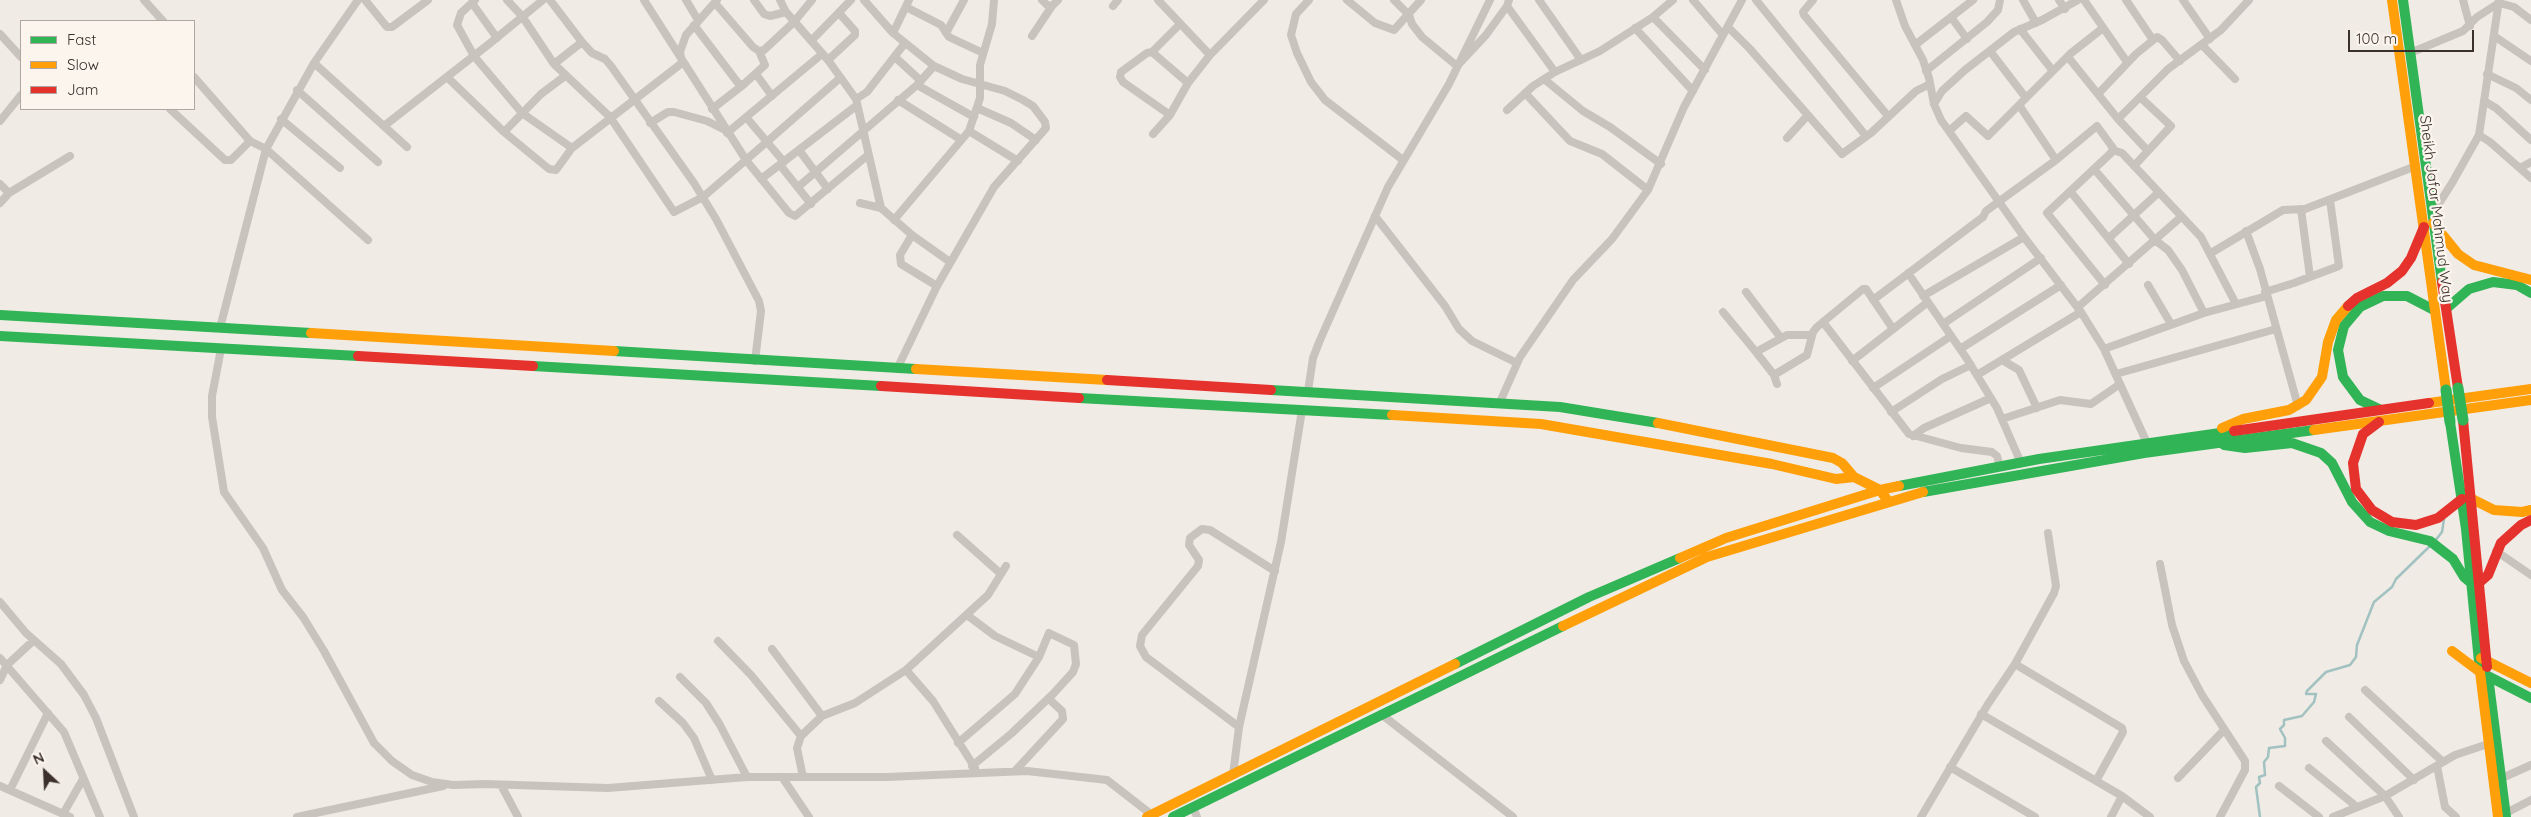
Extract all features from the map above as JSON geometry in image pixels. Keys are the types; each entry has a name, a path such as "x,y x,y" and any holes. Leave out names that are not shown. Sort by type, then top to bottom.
{"main road":[{"name":"Sheikh Jafar Mahmud Way","path":"2392,0 2416,166 2447,308 2463,420 2467,499"},
{"name":"Sheikh Jafar Mahmud Way","path":"2403,0 2431,210 2429,224 2434,310 2450,422 2467,499"},
{"path":"2211,438 2243,419 2283,412 2298,406 2314,391 2322,377 2328,342 2336,320 2345,308 2357,298 2387,283 2402,270 2411,258 2429,224 2458,254 2474,265 2531,280"},
{"path":"2447,308 2469,289 2493,282 2517,285 2531,293"},
{"path":"2383,415 2360,400 2343,377 2338,350 2344,326 2360,307 2383,296 2407,296 2418,300 2434,310"},
{"path":"0,315 1560,407 1677,426 1833,458 1842,463 1854,477 1880,490 1888,501"},
{"path":"0,336 1541,424 1772,464 1836,479 1854,477"},
{"path":"821,383 822,364"},
{"path":"2467,499 2438,518 2416,525 2404,526 2392,522 2372,510 2356,489 2353,463 2363,434 2383,415 2531,389"},
{"path":"1150,816 1589,597 1726,538 1880,490 2021,463 2039,465 2211,438 2383,415 2531,400"},
{"path":"1173,817 1195,812 1381,714 1599,607 1707,557 1888,501 2039,465 2147,443 2211,438 2239,448 2292,443 2309,446 2332,463 2352,502 2370,522 2389,531 2415,536 2437,544 2453,559 2464,577 2476,583"},
{"path":"2467,499 2494,510 2522,512 2531,510"},
{"path":"2467,499 2490,742 2501,816"},
{"path":"2476,583 2488,575 2496,551 2510,534 2531,520"},
{"path":"2531,682 2483,659 2452,651 2484,674 2531,698"},
{"path":"2484,674 2502,778 2501,816"}],"street":[{"path":"144,0 162,20"},
{"path":"220,328 266,149 296,90 358,0"},
{"path":"365,0 387,27 392,27 428,0"},
{"path":"507,0 522,16 554,64 610,117 674,212 703,198 840,78"},
{"path":"384,126 543,0"},
{"path":"550,0 592,53 605,59 703,198 759,301 761,311 755,361"},
{"path":"644,0 682,63 746,160 790,213 796,216 868,154"},
{"path":"686,0 696,23 738,82 743,85"},
{"path":"754,0 764,14 770,16 786,12"},
{"path":"780,0 786,12 828,60 856,103 881,208"},
{"path":"759,51 764,50 794,22 812,0"},
{"path":"811,41 851,0"},
{"path":"864,0 893,33 934,66 979,84 1005,91 1033,106 1045,122 1046,128 994,187 937,286 897,369"},
{"path":"946,33 964,0"},
{"path":"894,220 960,139 969,131 977,108 983,53 992,24 994,0"},
{"path":"1042,0 1047,5 1052,6"},
{"path":"1032,36 1058,0"},
{"path":"1158,0 1210,55"},
{"path":"1153,134 1170,115 1188,83 1210,55 1264,0"},
{"path":"1309,0 1296,14 1291,36 1297,54 1311,82 1326,100 1403,160"},
{"path":"1347,0 1375,23 1389,29 1399,27 1421,0"},
{"path":"1394,0 1409,15 1412,24 1422,37 1457,66"},
{"path":"1308,391 1313,358 1375,216 1403,160 1432,115 1490,0"},
{"path":"1539,0 1581,60"},
{"path":"1507,110 1525,93 1555,72 1600,51 1653,16 1672,0"},
{"path":"1692,0 1723,35"},
{"path":"1500,402 1518,363 1573,280 1612,239 1648,190 1661,164 1684,107 1742,0"},
{"path":"1756,0 1866,136"},
{"path":"1813,0 1803,12 1804,15 1888,116"},
{"path":"1896,0 1926,71 1934,104 1948,131 2024,237 2080,310 2104,349 2147,443"},
{"path":"1915,45 1972,0"},
{"path":"1926,71 1995,14 2000,0"},
{"path":"2023,0 2036,23"},
{"path":"2058,0 2065,9"},
{"path":"1934,104 1942,91 1964,70 2020,29 2065,9 2078,0"},
{"path":"2084,0 2127,62"},
{"path":"2126,0 2153,40"},
{"path":"2183,0 2210,39"},
{"path":"2118,119 2140,96 2180,61 2221,30 2249,0"},
{"path":"2463,0 2470,26"},
{"path":"682,63 682,43 696,23 716,1 753,48 759,51 765,65 743,85 712,108"},
{"path":"2410,53 2463,31 2476,18 2499,1"},
{"path":"2499,1 2514,6 2531,20"},
{"path":"2431,210 2438,205 2479,135 2499,1"},
{"path":"497,38 474,2 457,18 457,25 474,56 522,113 572,148"},
{"path":"1457,66 1486,35 1508,3 1555,72"},
{"path":"893,33 907,4 941,25 946,33 983,53"},
{"path":"828,60 855,35 854,31 839,13"},
{"path":"1653,16 1705,70"},
{"path":"1951,16 1967,39"},
{"path":"1170,115 1123,82 1120,77 1126,68 1147,53 1152,52 1180,24"},
{"path":"1728,27 1842,154 1866,136 1916,91 1930,84"},
{"path":"1636,28 1693,91"},
{"path":"1948,131 1966,116 1988,136 2068,57 2103,28"},
{"path":"2020,29 2054,71"},
{"path":"0,34 20,57"},
{"path":"2494,36 2531,61"},
{"path":"2098,94 2127,62 2153,40 2160,38 2180,61"},
{"path":"554,64 582,42"},
{"path":"761,179 856,103 905,43"},
{"path":"2202,45 2235,80"},
{"path":"1990,51 2026,98"},
{"path":"1152,52 1188,83"},
{"path":"727,132 822,54"},
{"path":"895,57 919,83 974,117"},
{"path":"2068,57 2118,119 2148,150"},
{"path":"314,63 407,147"},
{"path":"447,77 504,132 553,171 556,170 572,148 682,63"},
{"path":"798,187 919,83 934,66"},
{"path":"756,74 772,96"},
{"path":"2488,74 2516,88 2531,100"},
{"path":"504,132 522,113 565,76"},
{"path":"195,78 250,141 266,149 368,240"},
{"path":"1544,80 1582,111 1610,127 1661,164"},
{"path":"296,90 378,162"},
{"path":"1525,93 1570,141 1602,154 1648,190"},
{"path":"0,121 20,96"},
{"path":"2134,166 2171,126 2140,96"},
{"path":"898,100 960,139"},
{"path":"2484,101 2496,108 2531,140"},
{"path":"2019,105 2056,160"},
{"path":"977,108 1011,123 1036,140"},
{"path":"171,110 225,160 231,160 250,141"},
{"path":"650,122 668,112 674,112 707,121 727,132"},
{"path":"1787,138 1808,115"},
{"path":"746,117 766,141 811,204"},
{"path":"281,119 340,168"},
{"path":"1874,300 2056,160 2097,126 2113,150 2122,153 2201,237 2236,304"},
{"path":"2523,131 2531,126"},
{"path":"969,131 1018,160"},
{"path":"2479,135 2531,178"},
{"path":"799,150 828,189"},
{"path":"2105,284 2047,215 2113,150"},
{"path":"0,203 9,193 70,156"},
{"path":"2520,168 2531,162"},
{"path":"2211,253 2283,210 2301,209 2330,200 2416,166"},
{"path":"2094,169 2155,240 2172,255 2204,313"},
{"path":"0,184 9,193"},
{"path":"2070,191 2129,264"},
{"path":"2109,238 2158,193"},
{"path":"2104,349 2170,324 2266,294 2340,264 2330,200"},
{"path":"860,203 881,208 912,235 950,262"},
{"path":"2301,209 2310,277"},
{"path":"1375,216 1445,306 1459,329 1472,341 1518,363"},
{"path":"1977,375 2080,310 2105,284 2182,217"},
{"path":"2246,231 2298,406"},
{"path":"912,235 900,255 901,264 937,286"},
{"path":"1852,361 1894,329 1926,299 2024,237"},
{"path":"1943,324 2041,258"},
{"path":"1908,273 1971,365 1991,398 2021,463"},
{"path":"1960,349 2061,285"},
{"path":"2148,285 2170,324"},
{"path":"1774,375 1807,355 1812,335 1823,322 1863,289 1866,289 1894,329"},
{"path":"1746,292 1781,338"},
{"path":"1723,312 1774,375 1777,384"},
{"path":"1823,322 1903,429 1913,436 1961,448 1992,452 1997,456 2000,467"},
{"path":"2116,374 2276,329"},
{"path":"1756,352 1787,335 1812,335"},
{"path":"1874,388 1951,336"},
{"path":"221,349 212,396 212,417 224,492 228,501 262,548 282,590 303,617 324,651 374,743 392,761 412,775 432,782 450,785 608,788 747,777 887,777 1015,771 1107,780 1150,816"},
{"path":"2002,360 2020,372 2037,408"},
{"path":"1891,412 1942,379 1971,365"},
{"path":"2002,419 2060,400 2092,404 2120,384"},
{"path":"1913,436 1924,428 1991,398"},
{"path":"1233,775 1239,727 1275,571 1302,410"},
{"path":"1239,727 1146,657 1140,646 1142,635 1198,566 1199,560 1190,545 1190,538 1202,529 1210,530 1275,571"},
{"path":"1922,817 1981,714 2015,664 2056,586 2048,533"},
{"path":"957,535 1001,574"},
{"path":"2496,551 2531,575"},
{"path":"2160,564 2176,640 2202,695 2243,756 2245,770 2220,817"},
{"path":"803,777 797,748 801,736 822,716 855,703 906,670 968,615 994,588 1006,566"},
{"path":"0,602 34,640 60,664 84,695 96,718 134,817"},
{"path":"968,615 995,636 1039,657"},
{"path":"958,743 1015,694 1039,657 1050,633 1074,645 1076,658 1073,672 1049,699 972,766"},
{"path":"0,680 8,665 34,640"},
{"path":"718,641 751,675 801,736"},
{"path":"772,649 822,716"},
{"path":"0,658 64,732 100,817"},
{"path":"2015,664 2122,728 2123,732 2096,782"},
{"path":"906,670 933,702 972,766 981,772"},
{"path":"680,677 706,703 720,725 747,777"},
{"path":"2365,690 2440,764 2445,807 2456,817"},
{"path":"1015,771 1063,719 1062,711 1049,699"},
{"path":"659,701 683,723 694,738 712,780"},
{"path":"10,790 48,713"},
{"path":"1381,714 1511,816"},
{"path":"1981,714 2122,796 2150,817"},
{"path":"2349,717 2414,780"},
{"path":"2178,778 2224,730"},
{"path":"2326,741 2386,796 2399,817"},
{"path":"2333,817 2386,796 2440,764 2468,750 2490,742"},
{"path":"2502,778 2531,765"},
{"path":"1950,767 2035,817"},
{"path":"2309,768 2357,807"},
{"path":"782,777 809,817"},
{"path":"0,786 66,816 83,779"},
{"path":"298,817 450,785"},
{"path":"501,785 518,817"},
{"path":"2279,786 2319,817"},
{"path":"2111,817 2122,796"},
{"path":"2501,816 2531,800"}],"waterway":[{"path":"2435,541 2442,532 2444,519"},
{"path":"2260,817 2256,787 2260,783 2259,777 2265,775 2264,762 2268,757 2269,748 2285,746 2285,738 2280,729 2284,725 2284,720 2302,716 2314,702 2316,694 2306,694 2307,691 2326,672 2350,665 2356,657 2357,645 2374,602 2392,587 2396,579 2431,545"}],"traffic: fast":[{"path":"2403,0 2442,282"},
{"path":"2447,308 2469,289 2493,282 2517,285 2531,293"},
{"path":"2379,409 2360,400 2343,377 2338,350 2344,326 2360,307 2383,296 2407,296 2434,310"},
{"path":"0,315 311,333"},
{"path":"0,336 358,356"},
{"path":"614,351 916,369"},
{"path":"533,366 881,386"},
{"path":"2458,388 2463,420"},
{"path":"1271,390 1560,407 1658,423"},
{"path":"2446,390 2450,422"},
{"path":"1079,398 1392,415"},
{"path":"2450,422 2466,529 2480,672 2531,698"},
{"path":"1923,492 2144,453 2314,430"},
{"path":"1899,486 2039,459 2234,431"},
{"path":"2224,445 2245,448 2292,443 2321,453 2332,463 2352,502 2370,522 2389,531 2430,541 2453,559 2464,577 2471,583"},
{"path":"1455,664 1589,597 1680,558"},
{"path":"1173,817 1563,626"},
{"path":"2488,676 2506,817"}],"traffic: slow":[{"path":"2392,0 2446,390"},
{"path":"2433,223 2458,254 2474,265 2531,280"},
{"path":"2222,428 2243,419 2289,410 2306,400 2322,377 2328,342 2336,320 2348,306"},
{"path":"311,333 614,351"},
{"path":"916,369 1107,380"},
{"path":"2429,403 2531,389"},
{"path":"2314,430 2531,400"},
{"path":"1392,415 1541,424 1772,464 1836,479 1854,477"},
{"path":"1658,423 1833,458 1842,463 1854,477 1880,490 1888,501"},
{"path":"1680,558 1726,538 1880,490 1899,486"},
{"path":"1563,626 1707,557 1923,492"},
{"path":"2472,499 2494,510 2522,512 2531,510"},
{"path":"2452,651 2480,672 2498,817"},
{"path":"2481,658 2531,683"},
{"path":"1147,817 1455,664"}],"traffic: jam":[{"path":"2348,306 2357,298 2387,283 2402,271 2411,258 2424,227"},
{"path":"2442,282 2458,388"},
{"path":"358,356 533,366"},
{"path":"1107,380 1271,390"},
{"path":"881,386 1079,398"},
{"path":"2234,431 2429,403"},
{"path":"2463,420 2487,667"},
{"path":"2379,422 2363,434 2353,463 2356,489 2372,510 2392,522 2416,525 2438,518 2462,499"},
{"path":"2480,582 2488,575 2501,543 2521,525 2531,520"}]}
